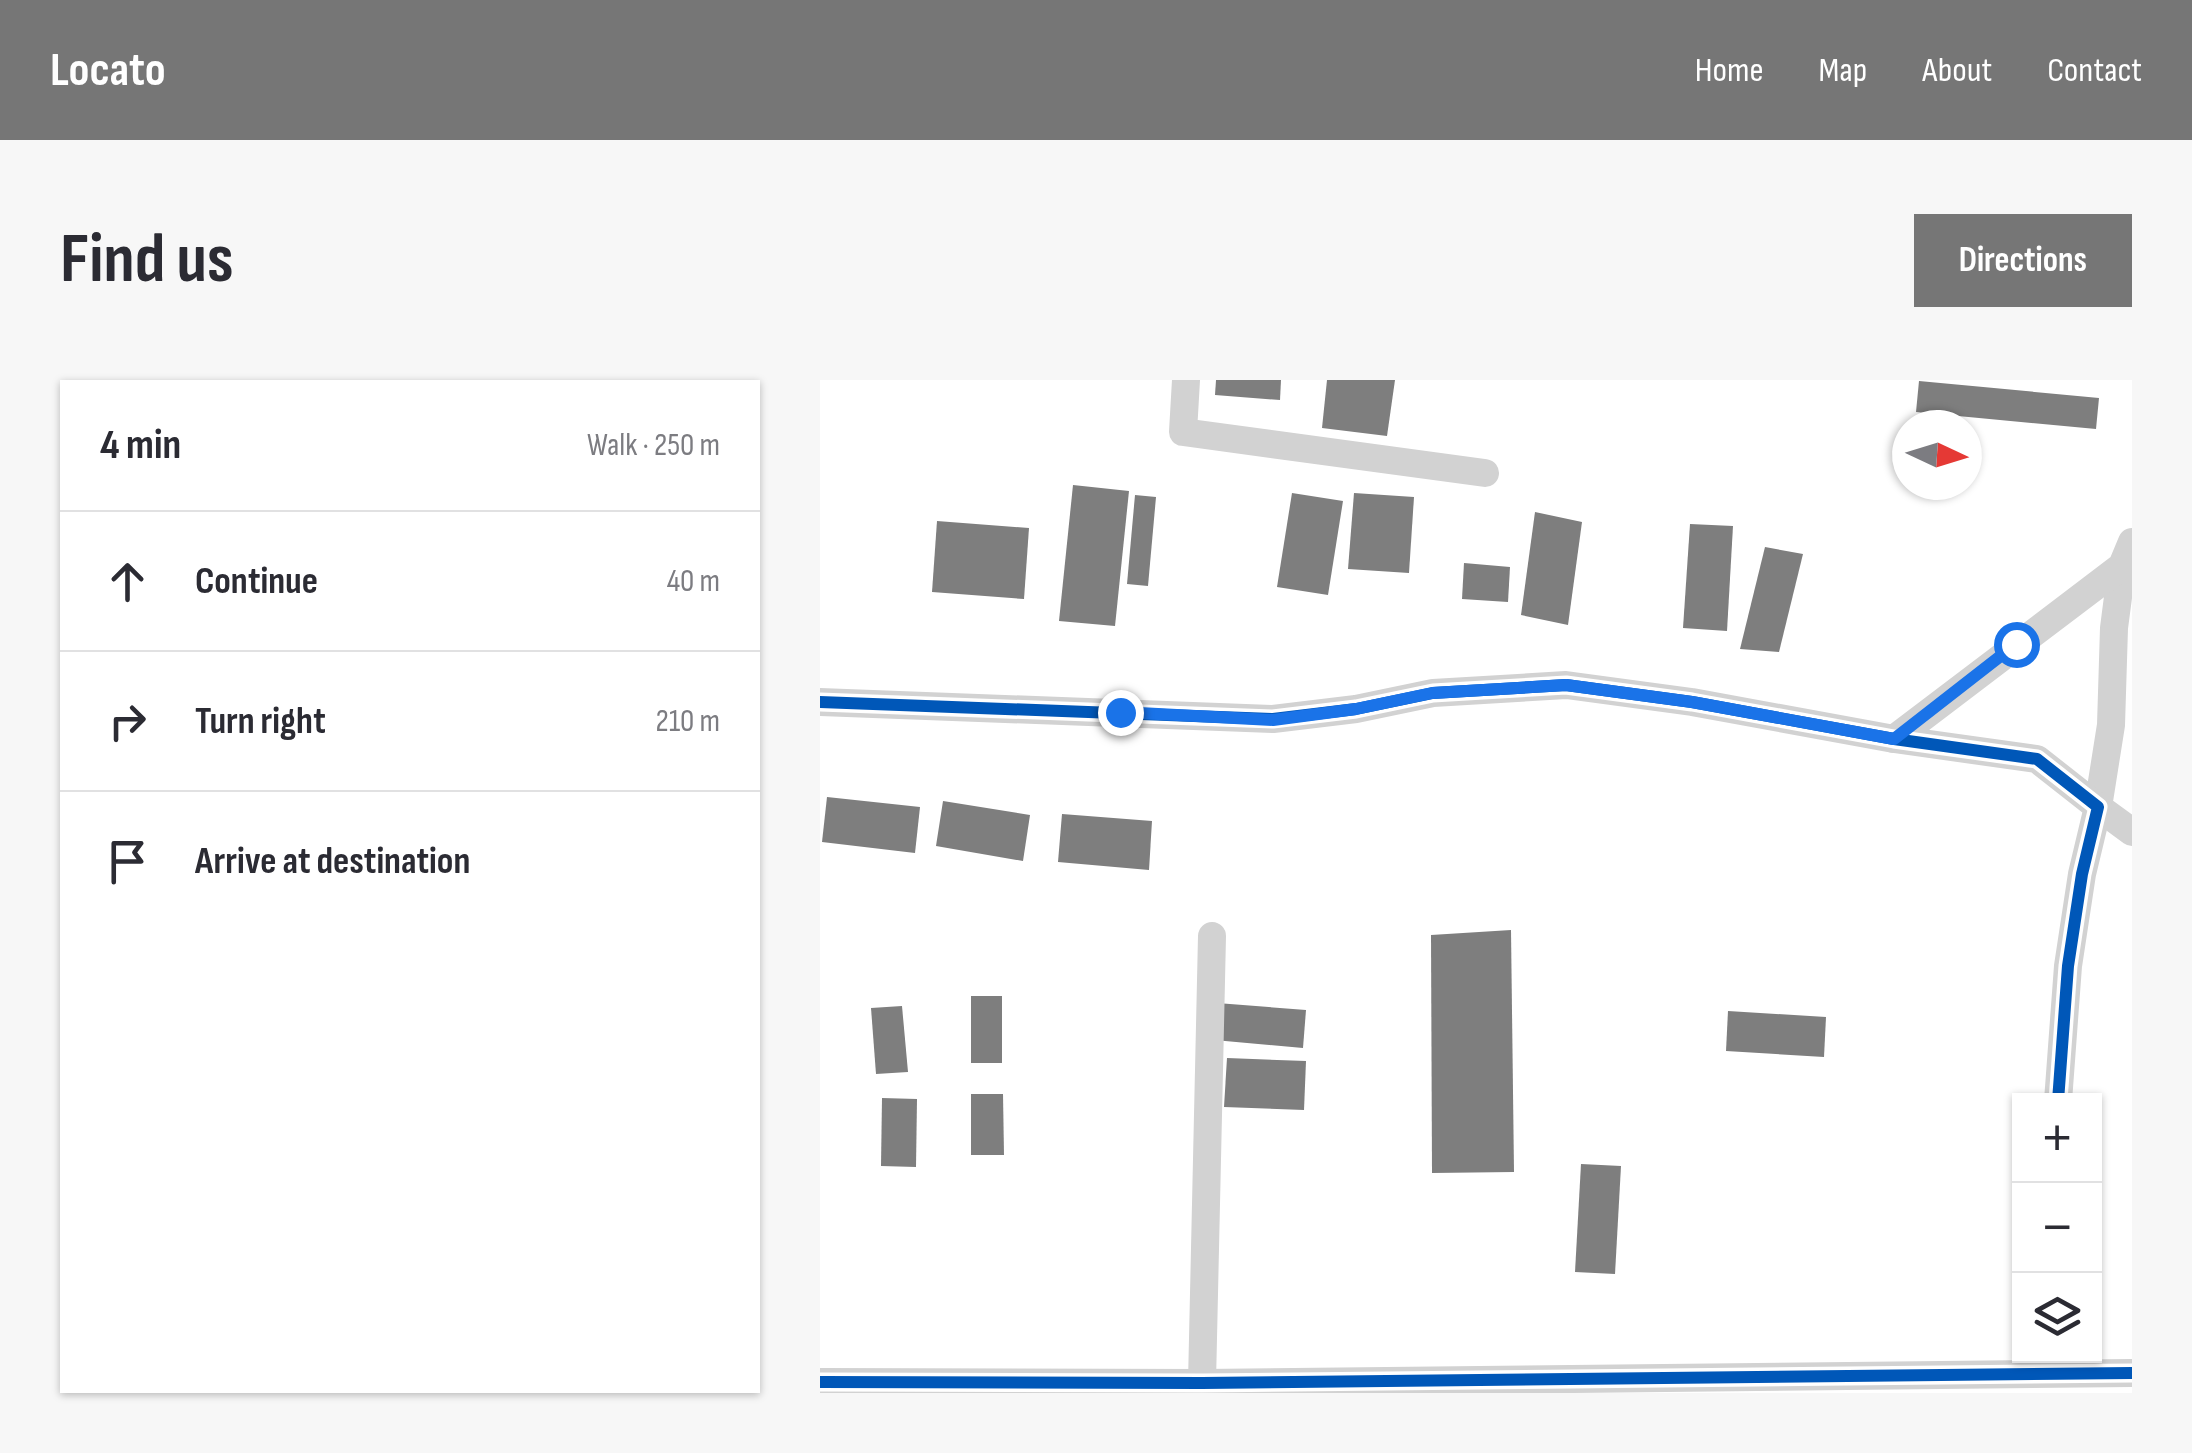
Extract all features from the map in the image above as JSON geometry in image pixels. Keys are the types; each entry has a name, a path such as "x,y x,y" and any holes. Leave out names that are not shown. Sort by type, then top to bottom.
{"street":[{"path":"1186,380 1183,432 1485,473"},
{"path":"1894,739 2127,554"},
{"path":"2059,1093 2072,930 2111,725 2114,628 2127,554"},
{"path":"820,702 1273,720 1356,709 1432,693 1566,685 2037,759 2132,832"},
{"path":"1202,1383 1212,936"},
{"path":"821,1382 1202,1383 2042,1364 2132,1373"},
{"path":"820,1367 821,1393"}],"building":[{"path":"1216,380 1281,380 1280,400 1215,395"},
{"path":"1327,380 1395,380 1387,436 1322,428"},
{"path":"1919,381 2099,398 2096,429 1982,418 1982,410 1916,410"},
{"path":"1073,485 1129,491 1115,626 1059,621"},
{"path":"1292,493 1343,501 1328,595 1277,587"},
{"path":"1354,493 1414,497 1409,573 1348,569"},
{"path":"1135,495 1156,497 1148,586 1127,584"},
{"path":"1535,512 1582,522 1568,625 1521,615"},
{"path":"937,521 1029,528 1024,599 932,592"},
{"path":"1690,524 1733,526 1727,631 1683,628"},
{"path":"1765,547 1803,554 1779,652 1740,649"},
{"path":"1464,563 1510,567 1508,602 1462,599"},
{"path":"827,797 920,807 915,853 822,842"},
{"path":"943,801 1030,815 1023,861 936,846"},
{"path":"1062,814 1152,821 1149,870 1058,862"},
{"path":"1511,930 1514,1172 1432,1173 1431,935"},
{"path":"971,996 1002,996 1002,1063 971,1063"},
{"path":"1217,1003 1306,1010 1303,1048 1214,1040"},
{"path":"902,1006 908,1072 876,1074 871,1008"},
{"path":"1728,1011 1826,1017 1824,1057 1726,1051"},
{"path":"1227,1058 1306,1061 1304,1110 1224,1107"},
{"path":"971,1094 1003,1094 1004,1155 971,1155"},
{"path":"882,1098 917,1099 916,1167 881,1166"},
{"path":"1581,1164 1621,1166 1615,1274 1575,1272"}],"cycle path":[{"path":"820,702 1273,719 1356,709 1433,693 1566,685 2037,759 2098,807 2082,874 2068,966 2059,1093"},
{"path":"821,1382 1202,1383 2132,1373"}],"route":[{"path":"1120,712 1273,720 1356,709 1432,693 1566,685 1692,702 1894,739 2016,644"}]}
